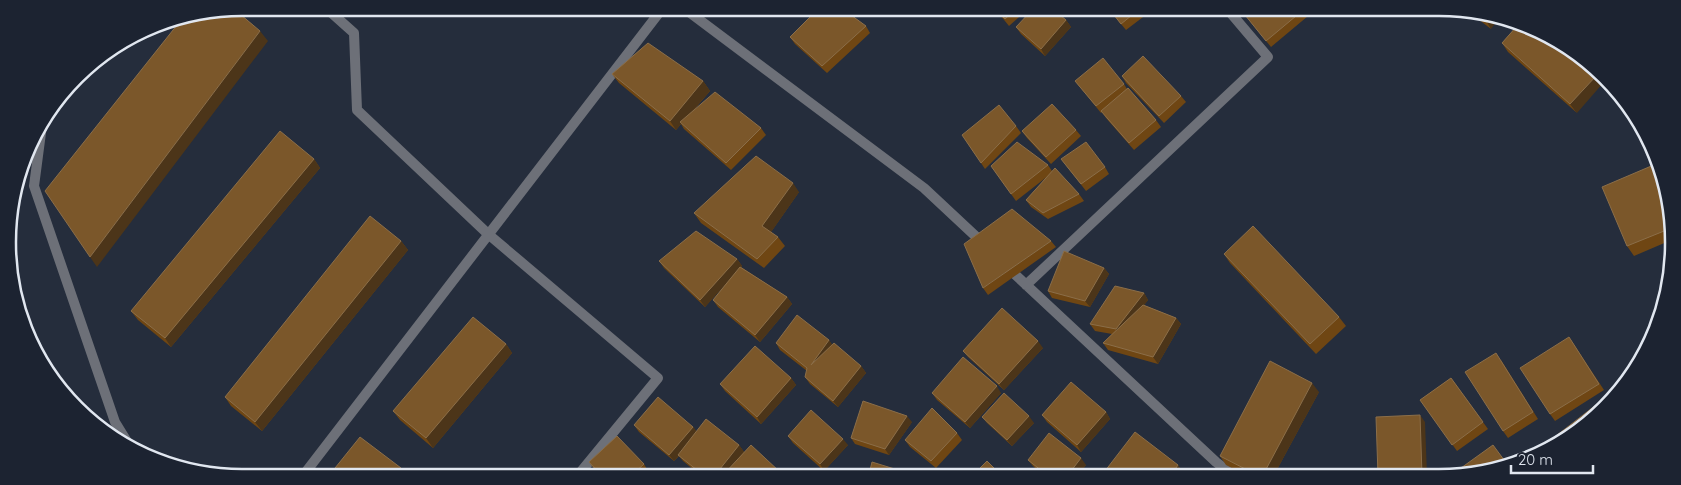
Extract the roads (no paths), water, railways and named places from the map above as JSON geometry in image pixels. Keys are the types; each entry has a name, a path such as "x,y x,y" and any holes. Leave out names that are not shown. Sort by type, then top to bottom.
{"street":[{"path":"335,16 354,33 357,110 488,234 658,378 583,469"},
{"path":"308,469 657,16"},
{"path":"694,16 924,188 1225,469"},
{"path":"1026,285 1268,57 1233,16"},
{"path":"40,142 34,186 115,422 123,435"}]}
